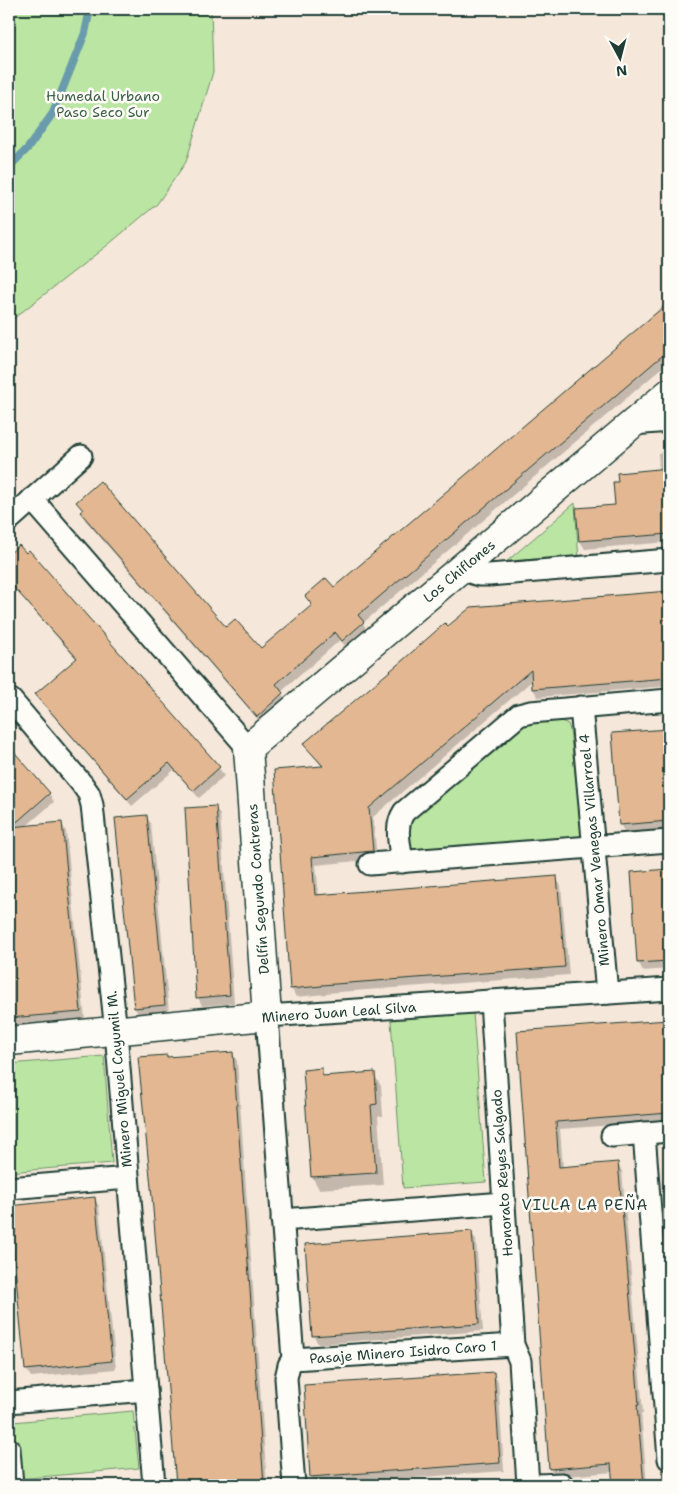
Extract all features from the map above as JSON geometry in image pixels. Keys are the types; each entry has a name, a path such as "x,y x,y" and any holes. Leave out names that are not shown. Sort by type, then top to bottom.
{"street":[{"name":"Los Chiflones","path":"248,748 669,393"},
{"path":"634,424 669,421"},
{"path":"9,520 81,456"},
{"path":"32,499 248,748"},
{"path":"460,569 479,575 489,575 669,560"},
{"name":"Minero Miguel Cayumil M.","path":"11,700 82,784 89,794 92,804 116,1032 154,1485"},
{"path":"402,862 398,827 404,812 519,715 581,707 669,700"},
{"name":"Minero Omar Venegas Villarroel 4","path":"581,707 606,993"},
{"name":"Delfín Segundo Contreras","path":"248,748 293,1358"},
{"path":"370,864 669,841"},
{"name":"Minero Juan Leal Silva","path":"9,1041 267,1016 669,989"},
{"name":"Honorato Reyes Salgado","path":"491,1001 513,1345 520,1361 528,1485"},
{"path":"612,1136 669,1131"},
{"path":"644,1133 665,1343 669,1459"},
{"path":"9,1188 128,1178"},
{"path":"282,1220 504,1203"},
{"name":"Pasaje Minero Isidro Caro 1","path":"293,1358 513,1345"},
{"path":"293,1358 286,1378 294,1485"},
{"path":"9,1402 146,1390"},
{"path":"9,1449 12,1485"},
{"path":"538,1485 562,1484"}],"green space":[{"name":"Humedal Urbano Paso Seco Sur","path":"10,9 211,9 213,72 186,162 157,204 9,322 9,12"},
{"path":"575,503 579,561 499,568"},
{"path":"559,720 568,724 570,730 582,830 578,840 419,853 407,845 407,821 526,721"},
{"path":"473,1013 486,1182 403,1188 391,1020"},
{"path":"104,1056 112,1163 9,1172 9,1064"},
{"path":"133,1411 139,1468 18,1479 13,1422"}],"building":[{"path":"669,302 669,350 358,615 364,622 342,641 335,632 276,684 283,693 257,717 80,512 83,510 76,502 100,481 226,627 235,619 261,648 312,605 305,596 326,578 334,587"},
{"path":"669,468 669,534 579,541 576,508 615,505 613,482 618,482 617,473"},
{"path":"19,545 26,553 29,550 220,767 193,791 169,763 127,799 35,694 77,658 9,582 9,554"},
{"path":"669,591 669,678 532,689 531,670 369,808 373,851 312,857 315,895 557,876 565,967 290,989 274,770 323,766 303,744 445,623 448,626 471,607"},
{"path":"669,729 669,821 619,825 612,733"},
{"path":"9,746 50,793 11,827 62,822 81,1012 9,1018"},
{"path":"216,806 230,995 196,998 185,808"},
{"path":"147,815 165,1005 134,1008 115,818"},
{"path":"669,869 669,961 637,963 631,872"},
{"path":"668,1020 669,1113 556,1122 559,1167 618,1162 637,1379 639,1405 637,1405 644,1485 613,1485 611,1464 549,1469 517,1031"},
{"path":"233,1052 264,1485 176,1485 152,1197 138,1057 167,1055 167,1057"},
{"path":"322,1068 322,1076 375,1072 377,1104 371,1105 376,1173 311,1177 303,1070"},
{"path":"95,1197 112,1361 25,1370 9,1206"},
{"path":"472,1231 479,1324 312,1336 305,1244"},
{"path":"494,1372 500,1463 310,1477 304,1385"}],"waterway":[{"path":"9,167 28,148 53,113 85,33 90,9"}],"district":[{"name":"VILLA LA PEÑA","path":"585,1205"}]}
